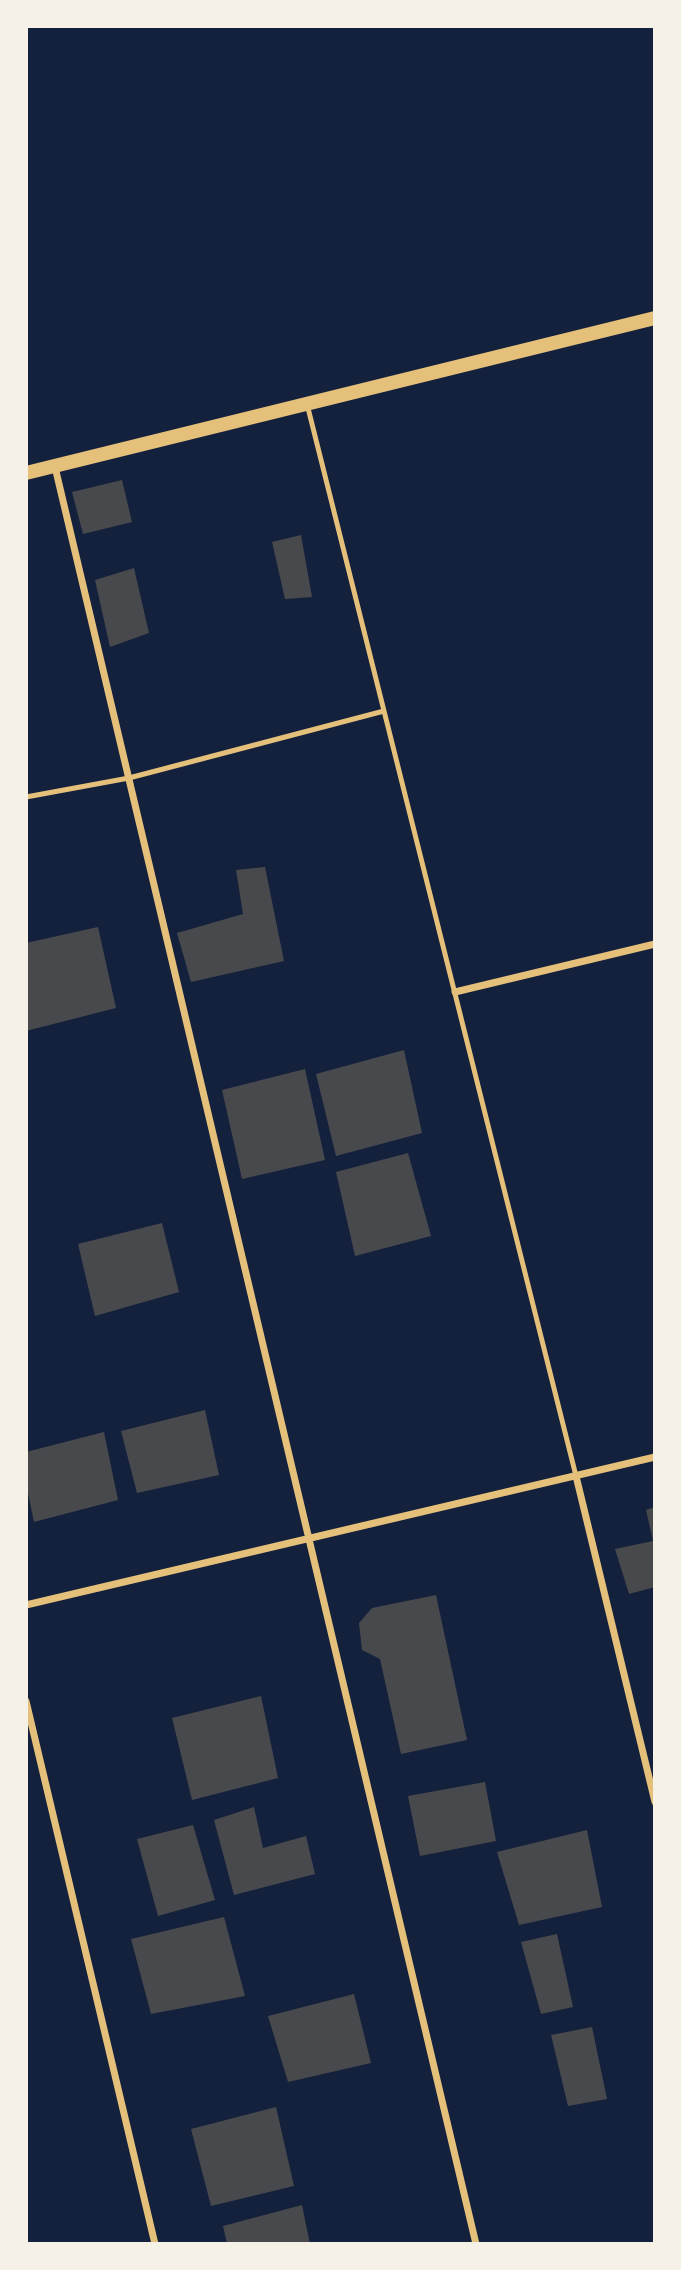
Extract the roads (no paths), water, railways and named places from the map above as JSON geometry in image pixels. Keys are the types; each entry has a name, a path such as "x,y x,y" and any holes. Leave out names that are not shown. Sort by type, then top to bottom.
{"main road":[{"path":"26,473 655,318"}],"street":[{"path":"55,467 476,2244"},
{"path":"455,992 655,944"},
{"path":"26,1605 655,1457"},
{"path":"576,1476 655,1802"},
{"path":"26,1701 155,2244"}],"lane":[{"path":"307,404 576,1476"},
{"path":"26,797 130,778 384,711"}]}
